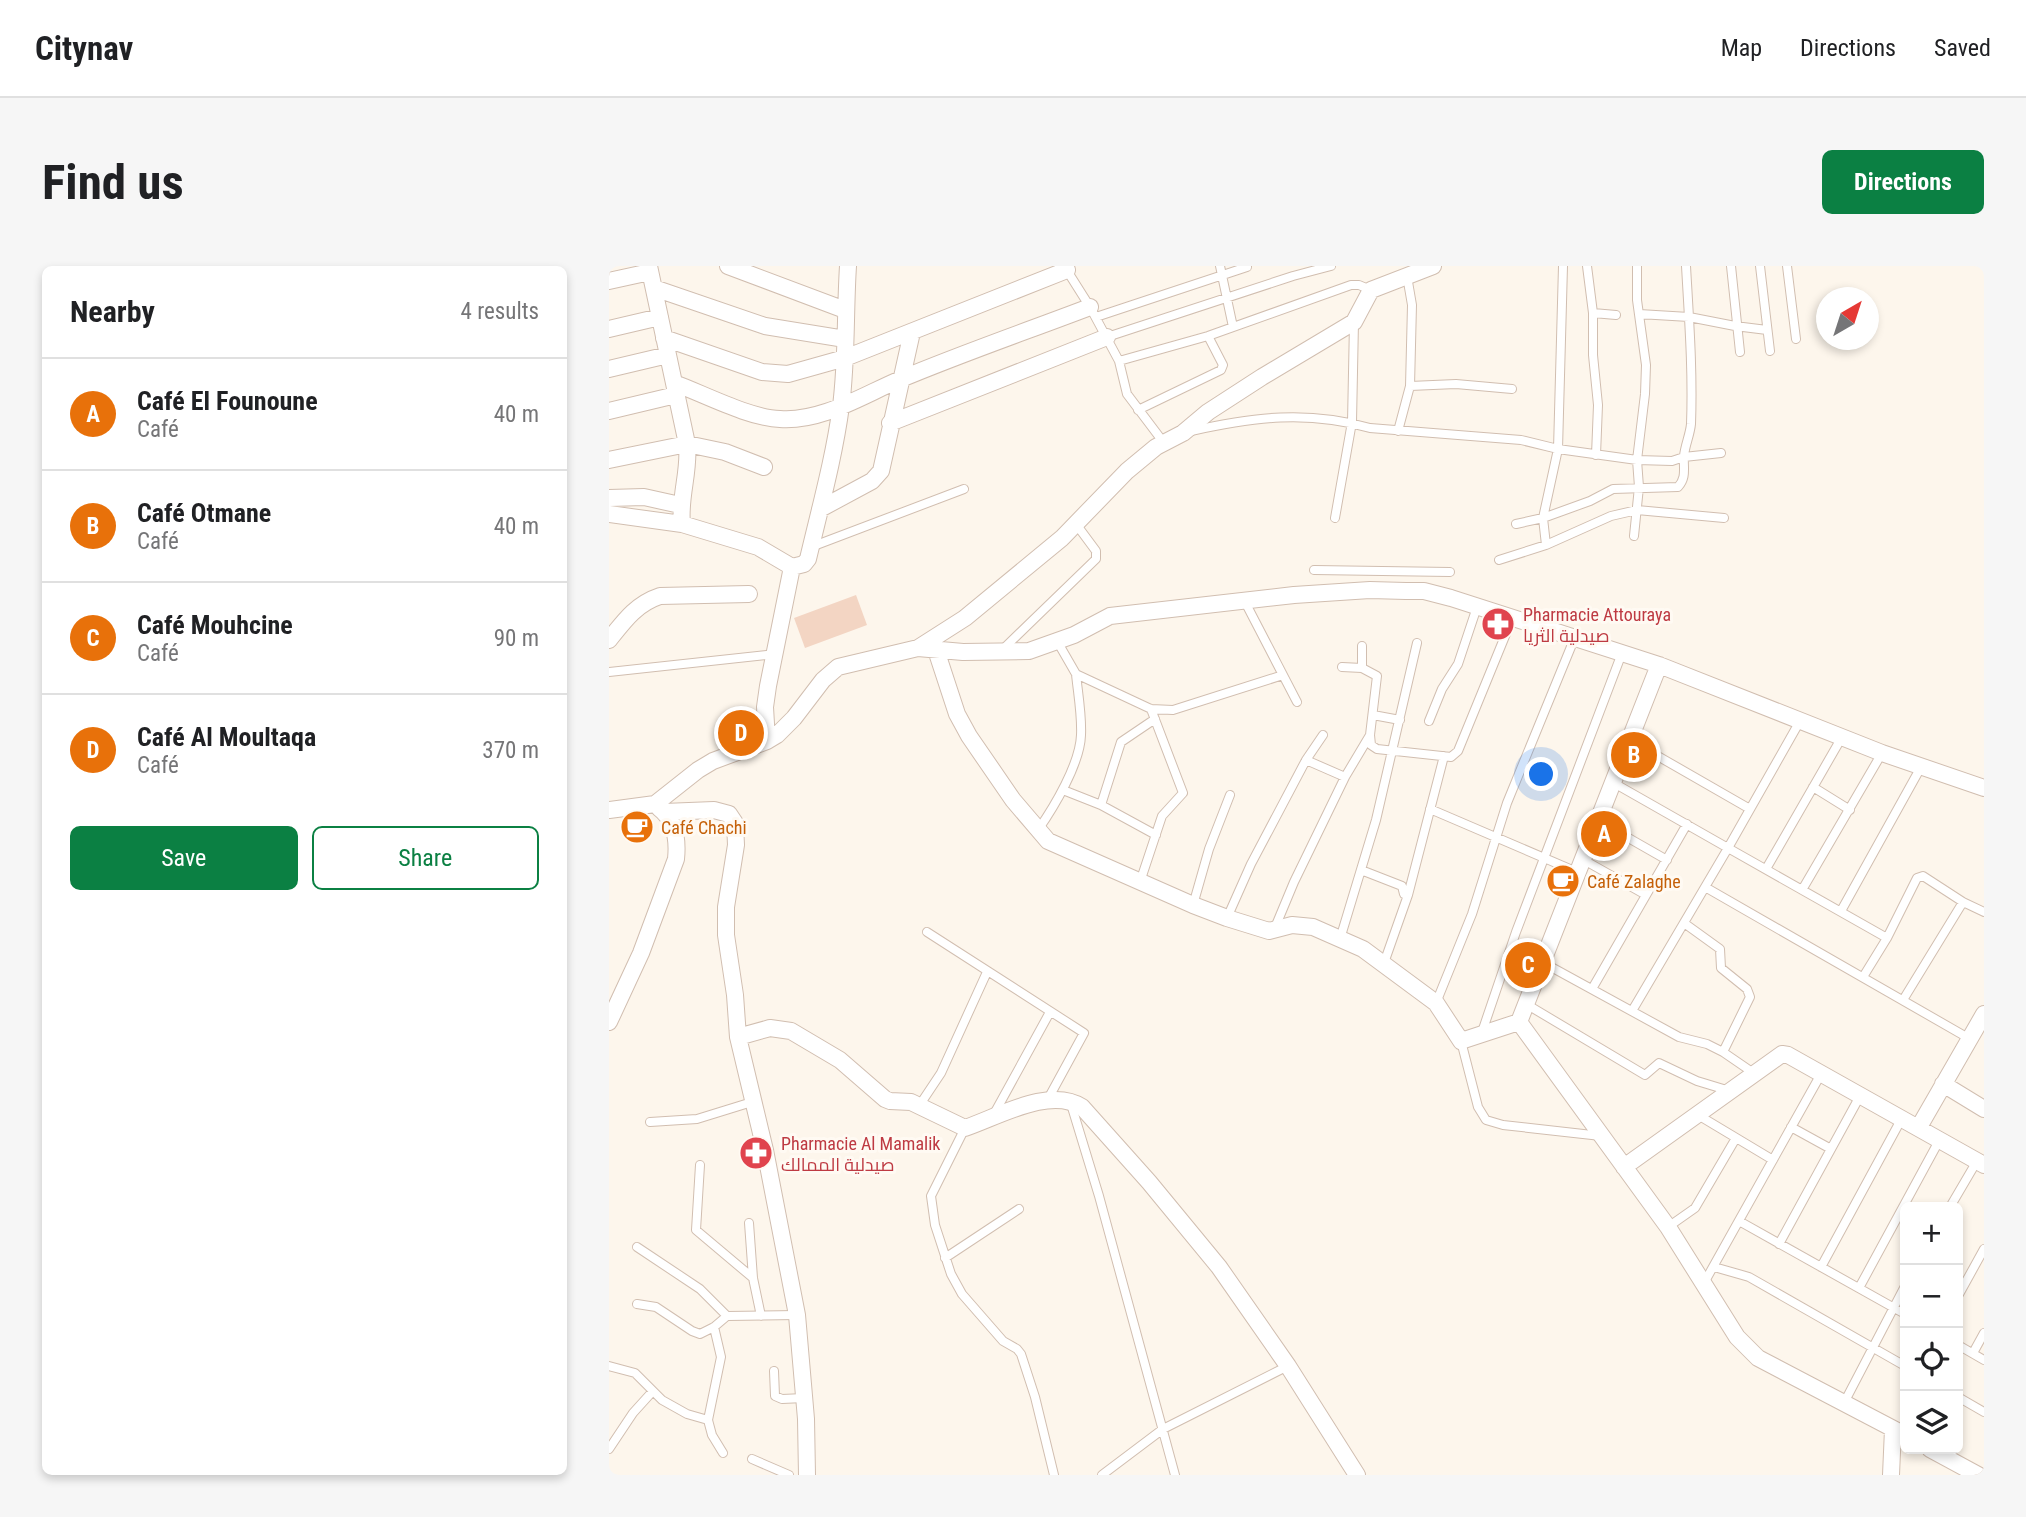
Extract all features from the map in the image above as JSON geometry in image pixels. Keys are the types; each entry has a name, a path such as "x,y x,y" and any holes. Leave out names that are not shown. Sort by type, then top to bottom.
{"street":[{"path":"728,266 845,310"},
{"path":"609,514 682,524 758,547 792,566 804,564 820,509 841,406 848,266"},
{"path":"659,808 698,769 767,741 786,727 823,680 838,667 919,648 965,618 1062,538 1127,471 1156,447 1183,433 1262,377 1354,322 1371,290 1433,266"},
{"path":"664,338 762,372 777,375 806,370 912,332 1066,268"},
{"path":"609,281 650,269 689,458 680,505 682,524"},
{"path":"654,288 765,326 845,339"},
{"path":"609,411 675,389 761,416 777,419 804,417 841,406 900,379 1093,312"},
{"path":"609,329 660,317"},
{"path":"820,509 877,477 883,464 912,332"},
{"path":"890,423 1107,337"},
{"path":"609,369 668,355"},
{"path":"609,460 687,444 725,452 764,467"},
{"path":"609,498 644,497 680,505"},
{"path":"767,741 765,707 792,566"},
{"path":"919,648 963,652 1030,651 1110,616 1244,600 1370,590 1424,592 1658,665 1882,753 1984,788"},
{"path":"609,640 633,610 647,600 660,596 749,594"},
{"path":"936,650 957,713 969,736 1013,800 1038,830 1054,844 1227,918 1267,931 1286,926 1313,927 1363,950 1436,1003 1461,1041 1519,1022 1658,665"},
{"path":"609,1022 641,953 676,859 672,822 659,808"},
{"path":"609,810 659,808 722,811 731,816 735,823 736,845 725,917 738,1037 751,1102 768,1163 797,1315 807,1475"},
{"path":"1919,1127 1984,1016"},
{"path":"1519,1022 1668,1227 1737,1337 1752,1354 1899,1432 1891,1475"},
{"path":"738,1037 770,1028 786,1029 840,1059 885,1099 909,1101 965,1128 1048,1099 1070,1101 1086,1110 1219,1267 1288,1366 1357,1475"},
{"path":"1624,1167 1782,1054 1919,1127 1980,1163"},
{"path":"1943,1084 1984,1108"},
{"path":"1939,1454 1977,1475"}],"lane":[{"path":"1107,337 1331,266"},
{"path":"1546,545 1543,518 1558,449 1563,266"},
{"path":"1587,266 1593,313 1593,355 1598,405 1596,455"},
{"path":"1634,536 1639,487 1637,460 1646,394 1637,266"},
{"path":"1515,524 1543,518 1590,501 1613,489 1678,487 1685,473 1684,457 1691,428 1692,358 1686,266"},
{"path":"1731,266 1739,352"},
{"path":"1760,266 1770,351"},
{"path":"1787,266 1796,339"},
{"path":"1093,312 1221,270 1247,267"},
{"path":"1066,268 1119,361 1127,394 1164,443"},
{"path":"1221,270 1234,327"},
{"path":"1398,431 1410,386 1412,305 1407,276"},
{"path":"1119,361 1208,336 1351,285 1371,290"},
{"path":"1593,313 1616,315"},
{"path":"1639,314 1689,317 1767,330"},
{"path":"1335,518 1352,422 1354,322"},
{"path":"1138,411 1221,370 1223,365 1208,336"},
{"path":"1410,386 1455,384 1512,389"},
{"path":"1183,433 1270,417 1318,417 1352,422 1370,428 1521,440 1558,449 1637,460 1672,461 1721,453"},
{"path":"811,547 964,489"},
{"path":"1499,560 1546,545 1611,516 1637,510 1724,518"},
{"path":"1001,651 1096,559 1096,551 1076,524"},
{"path":"1370,590 1371,569"},
{"path":"1314,570 1450,572"},
{"path":"1244,600 1297,702"},
{"path":"1429,721 1442,689 1458,664 1477,607"},
{"path":"1342,667 1362,668 1377,676 1371,745 1394,751 1451,757 1458,751 1512,619"},
{"path":"1436,1003 1472,914 1507,803 1575,637"},
{"path":"1038,830 1063,790 1079,749 1081,735 1076,674 1057,641"},
{"path":"1340,939 1394,751 1417,643"},
{"path":"1362,646 1362,668"},
{"path":"1481,1035 1544,858 1622,653"},
{"path":"609,672 775,654"},
{"path":"1076,674 1151,709 1173,710 1283,675"},
{"path":"1140,882 1162,816 1183,793 1151,709"},
{"path":"1373,715 1400,720"},
{"path":"1101,805 1121,742 1155,719"},
{"path":"1632,1012 1800,721"},
{"path":"1227,918 1251,863 1306,760 1323,735"},
{"path":"1274,930 1345,777 1370,735"},
{"path":"1766,869 1842,737"},
{"path":"1628,739 1750,809"},
{"path":"1803,890 1882,753"},
{"path":"1384,963 1408,895 1444,756"},
{"path":"1306,760 1345,777"},
{"path":"1840,911 1921,766"},
{"path":"1612,782 1887,938"},
{"path":"1813,787 1850,810"},
{"path":"1063,790 1101,805 1156,835"},
{"path":"1193,905 1209,849 1230,795"},
{"path":"1430,809 1544,858 1579,866 1646,895"},
{"path":"1597,820 1667,860"},
{"path":"1592,989 1688,824"},
{"path":"1361,870 1402,886 1404,894 1408,895"},
{"path":"1863,977 1887,938 1917,878 1923,876 1984,912"},
{"path":"1705,887 1970,1039"},
{"path":"1903,1000 1963,902"},
{"path":"1684,923 1720,949 1721,968 1747,989 1750,996 1723,1052"},
{"path":"927,932 1084,1034 1048,1099"},
{"path":"1542,962 1679,1037 1707,1044 1723,1052 1756,1074"},
{"path":"919,1106 941,1073 987,972"},
{"path":"1526,1004 1645,1075 1659,1063 1697,1081 1731,1091"},
{"path":"992,1118 1050,1012"},
{"path":"1461,1041 1478,1107 1486,1120 1503,1125 1602,1137"},
{"path":"1704,1283 1821,1074"},
{"path":"1779,1244 1860,1096"},
{"path":"1070,1101 1099,1196 1175,1475"},
{"path":"650,1122 697,1119 751,1102"},
{"path":"1698,1115 1773,1160"},
{"path":"1821,1267 1902,1118"},
{"path":"1791,1127 1831,1149"},
{"path":"965,1128 930,1200 945,1258 957,1284 972,1307 1004,1342 1021,1354 1035,1397 1054,1475"},
{"path":"1668,1227 1695,1208 1736,1138"},
{"path":"1859,1288 1940,1139"},
{"path":"1953,1202 1980,1163"},
{"path":"700,1166 697,1231 753,1278"},
{"path":"945,1258 1019,1209"},
{"path":"1739,1221 1900,1311"},
{"path":"749,1223 753,1278 761,1317"},
{"path":"637,1247 700,1289 727,1316 797,1315"},
{"path":"1963,1287 1984,1249"},
{"path":"1714,1267 1749,1277 1900,1363"},
{"path":"1845,1401 1900,1296"},
{"path":"637,1304 656,1307 696,1333 703,1334 727,1316"},
{"path":"714,1328 721,1357 708,1420 712,1435 723,1454"},
{"path":"1973,1353 1984,1333"},
{"path":"1963,1348 1984,1360"},
{"path":"609,1366 635,1373 652,1392 677,1409 708,1420"},
{"path":"1102,1475 1163,1429 1288,1366"},
{"path":"774,1371 775,1396 804,1398"},
{"path":"609,1449 633,1413 652,1392"},
{"path":"1963,1399 1982,1410 1984,1400"},
{"path":"752,1459 789,1475"}],"building":[{"path":"856,595 867,625 805,648 794,618"}],"place":[{"name":"Pharmacie Attouraya صيدلية الثريا","path":"1498,624"},
{"name":"Café Al Moultaqa","path":"741,733"},
{"name":"Café Otmane","path":"1634,755"},
{"name":"Café Chachi","path":"637,827"},
{"name":"Café El Founoune","path":"1604,834"},
{"name":"Café Zalaghe","path":"1563,881"},
{"name":"Café Mouhcine","path":"1528,965"},
{"name":"Pharmacie Al Mamalik صيدلية الممالك","path":"756,1153"}]}
